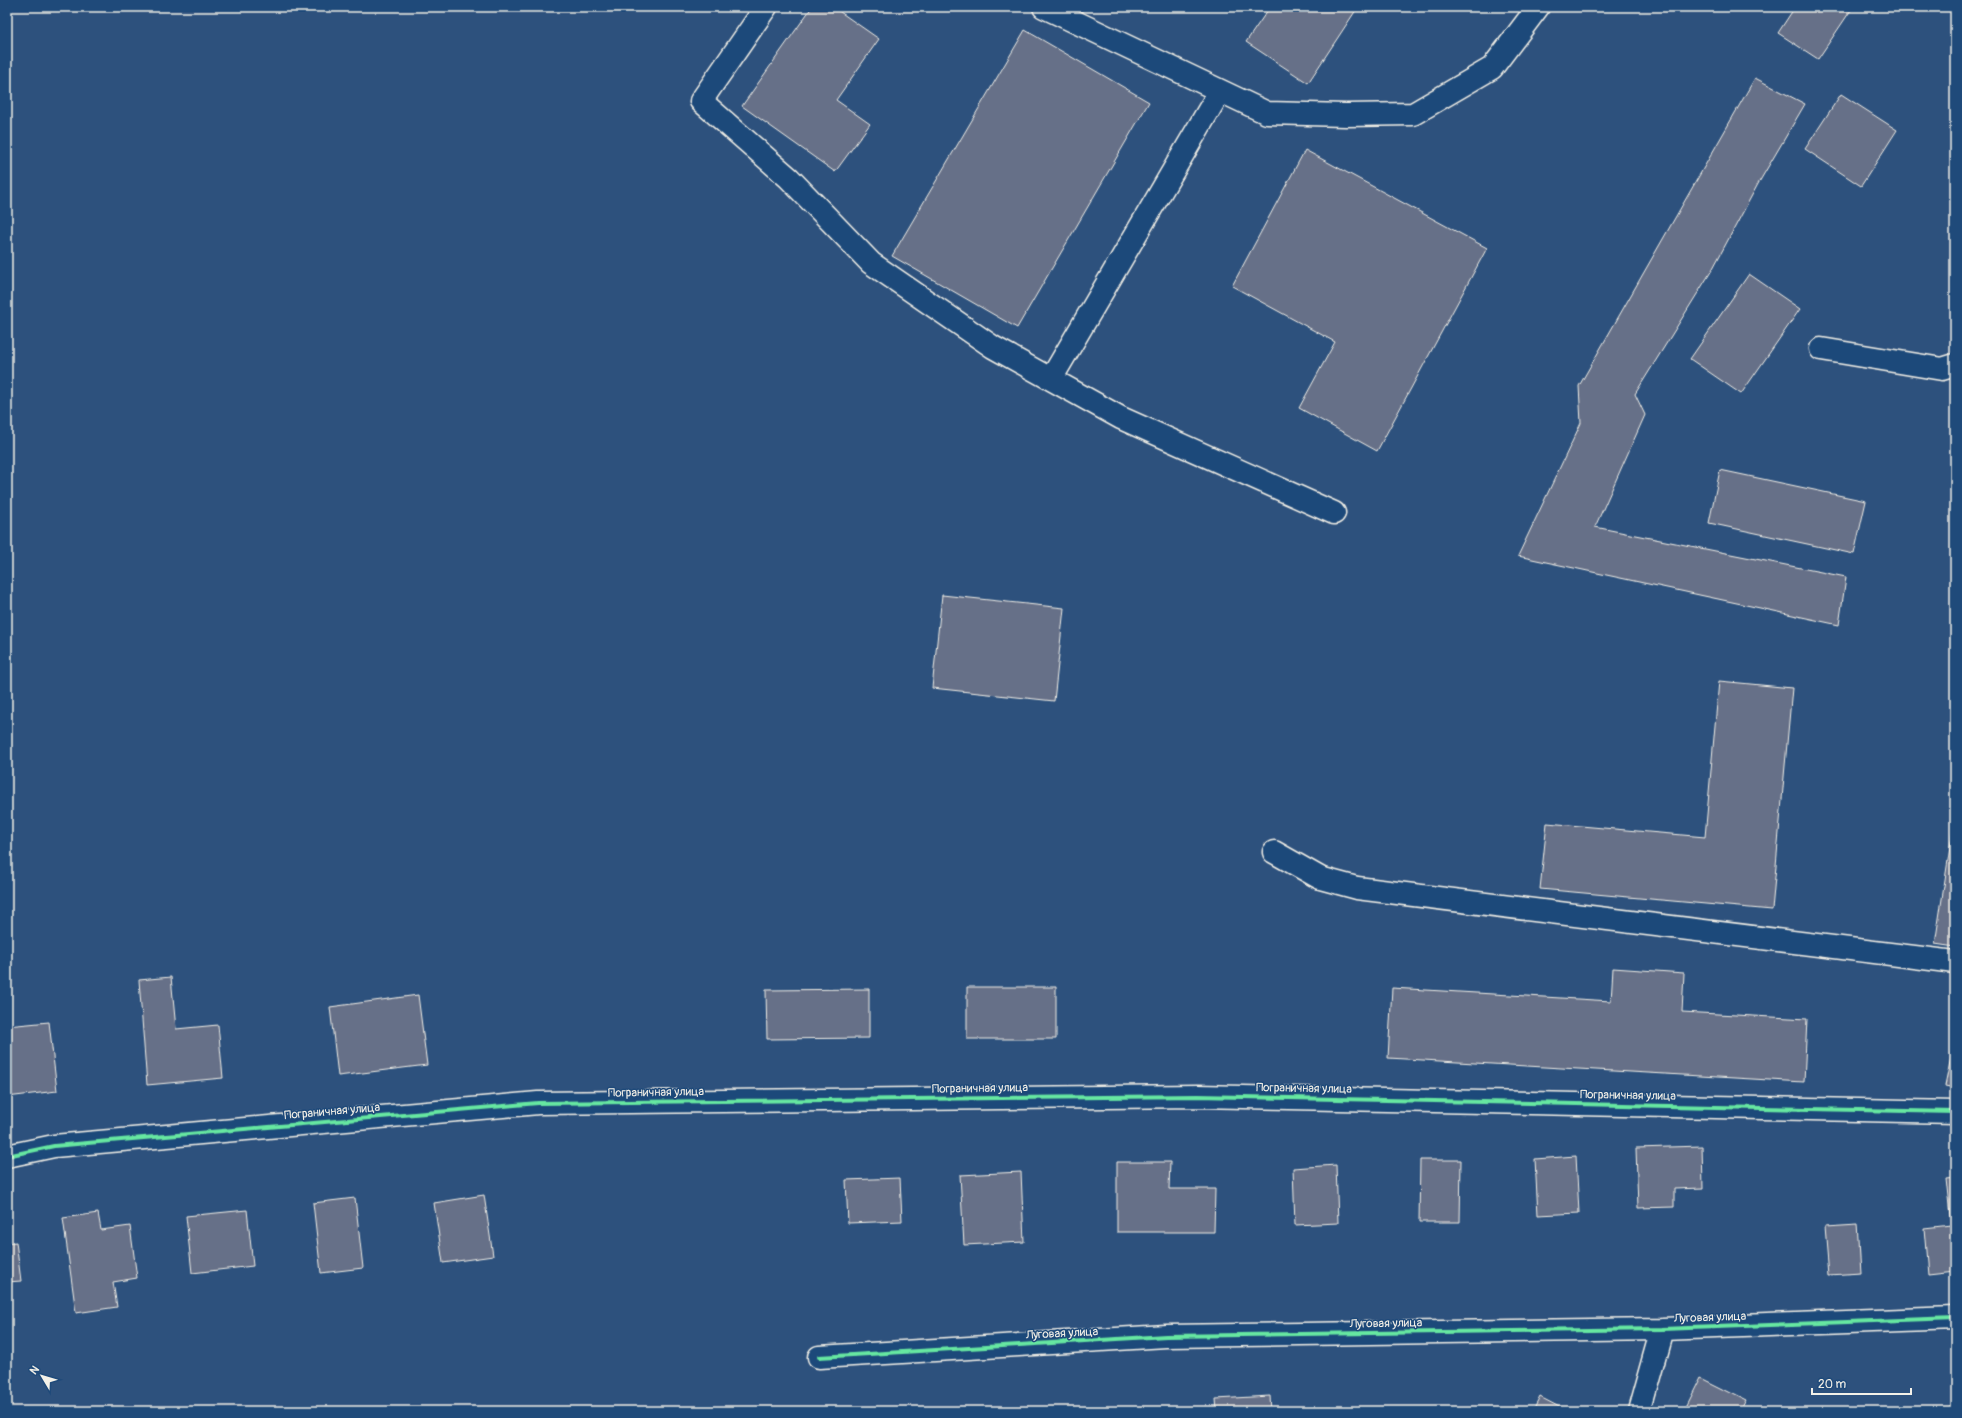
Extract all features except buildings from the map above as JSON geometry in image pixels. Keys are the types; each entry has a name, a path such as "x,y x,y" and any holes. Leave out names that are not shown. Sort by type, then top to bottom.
{"street":[{"path":"766,7 701,101 789,178 871,263 993,347 1121,418 1334,513"},
{"path":"1044,7 1267,113 1413,114 1492,68 1538,7"},
{"path":"1051,379 1220,91"},
{"path":"1821,348 1942,369 1955,365"},
{"path":"1274,852 1320,878 1357,888 1955,962"},
{"name":"Пограничная улица","path":"7,1156 54,1146 538,1103 1198,1096 1955,1112"},
{"name":"Луговая улица","path":"819,1357 1166,1336 1662,1329 1955,1318"},
{"name":"Луговая улица","path":"1639,1411 1662,1329"}],"cycle path":[{"path":"7,1156 54,1146 538,1103 1198,1096 1955,1112"},
{"path":"819,1357 1166,1336 1662,1329 1955,1318"}]}
